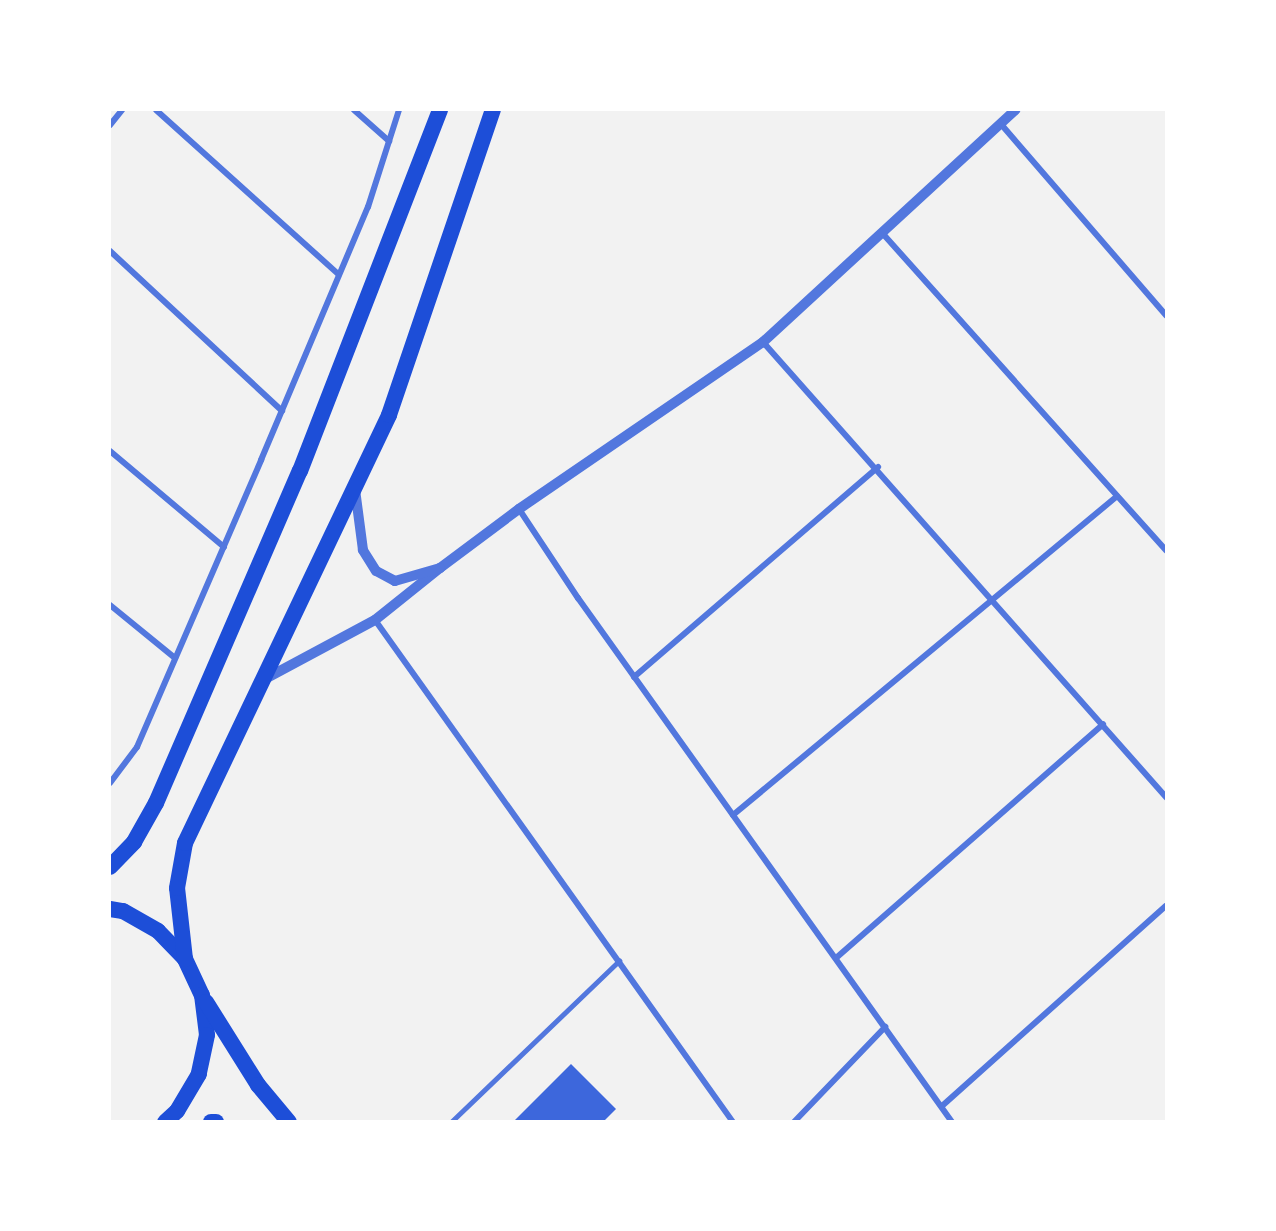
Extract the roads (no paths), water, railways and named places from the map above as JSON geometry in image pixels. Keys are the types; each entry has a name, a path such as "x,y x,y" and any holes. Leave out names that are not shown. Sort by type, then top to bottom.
{"highway":[{"path":"110,867 134,842 156,803 300,471 441,110"},
{"path":"185,959 177,888 185,843 389,416 492,110"},
{"path":"110,909 123,911 158,931 185,959 202,995 252,1076 289,1122"},
{"path":"165,1122 177,1112 199,1074 207,1035 202,995"},
{"path":"211,1122 216,1122"}],"street":[{"path":"110,125 122,110"},
{"path":"156,110 339,275"},
{"path":"354,110 389,141"},
{"path":"110,783 137,747 224,547 368,207 399,110"},
{"path":"263,680 375,620 519,509 763,342 884,234 1015,110"},
{"path":"1000,122 1167,315"},
{"path":"884,234 1167,550"},
{"path":"110,251 282,411"},
{"path":"763,342 878,467 1167,797"},
{"path":"110,451 224,547"},
{"path":"634,677 878,467"},
{"path":"355,487 363,550 376,572 395,581 440,568"},
{"path":"733,815 1117,496"},
{"path":"519,509 634,677 952,1122"},
{"path":"110,605 175,658"},
{"path":"375,620 733,1122"},
{"path":"836,958 1102,724"},
{"path":"942,1106 1167,906"},
{"path":"794,1122 885,1027"}],"lane":[{"path":"451,1122 619,961"}]}
